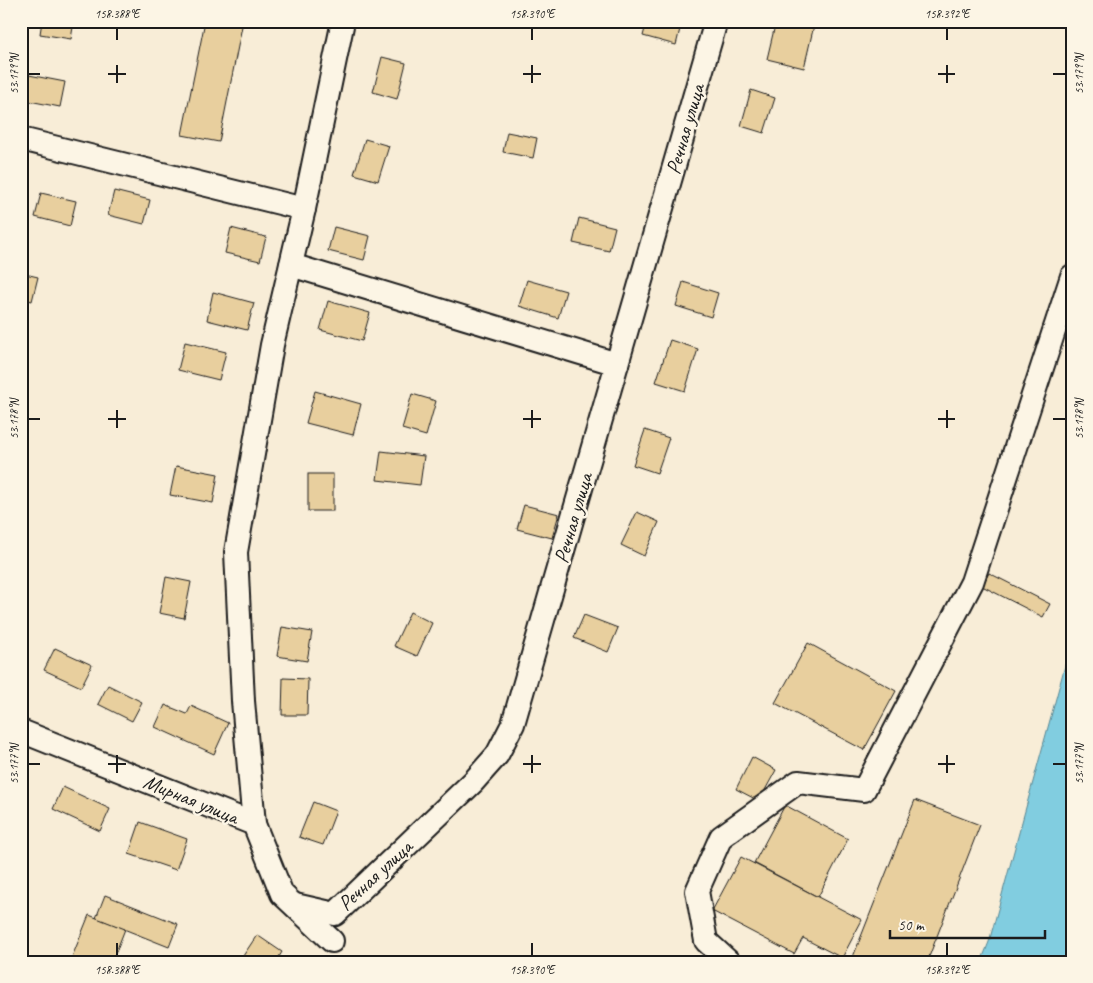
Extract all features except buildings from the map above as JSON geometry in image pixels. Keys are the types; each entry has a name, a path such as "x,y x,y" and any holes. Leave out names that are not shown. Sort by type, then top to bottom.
{"street":[{"path":"254,824 243,701 236,552 272,345 304,209 343,21"},
{"name":"Речная улица","path":"294,905 334,914 474,782 497,755 514,724 716,21"},
{"path":"21,139 304,209"},
{"path":"291,265 617,364"},
{"path":"728,962 706,941 697,891 721,837 798,782 864,790 972,582 1072,276"},
{"name":"Мирная улица","path":"21,731 254,824 282,894 332,941"}],"water":[{"path":"1072,640 1072,962 981,962 989,942"}]}
